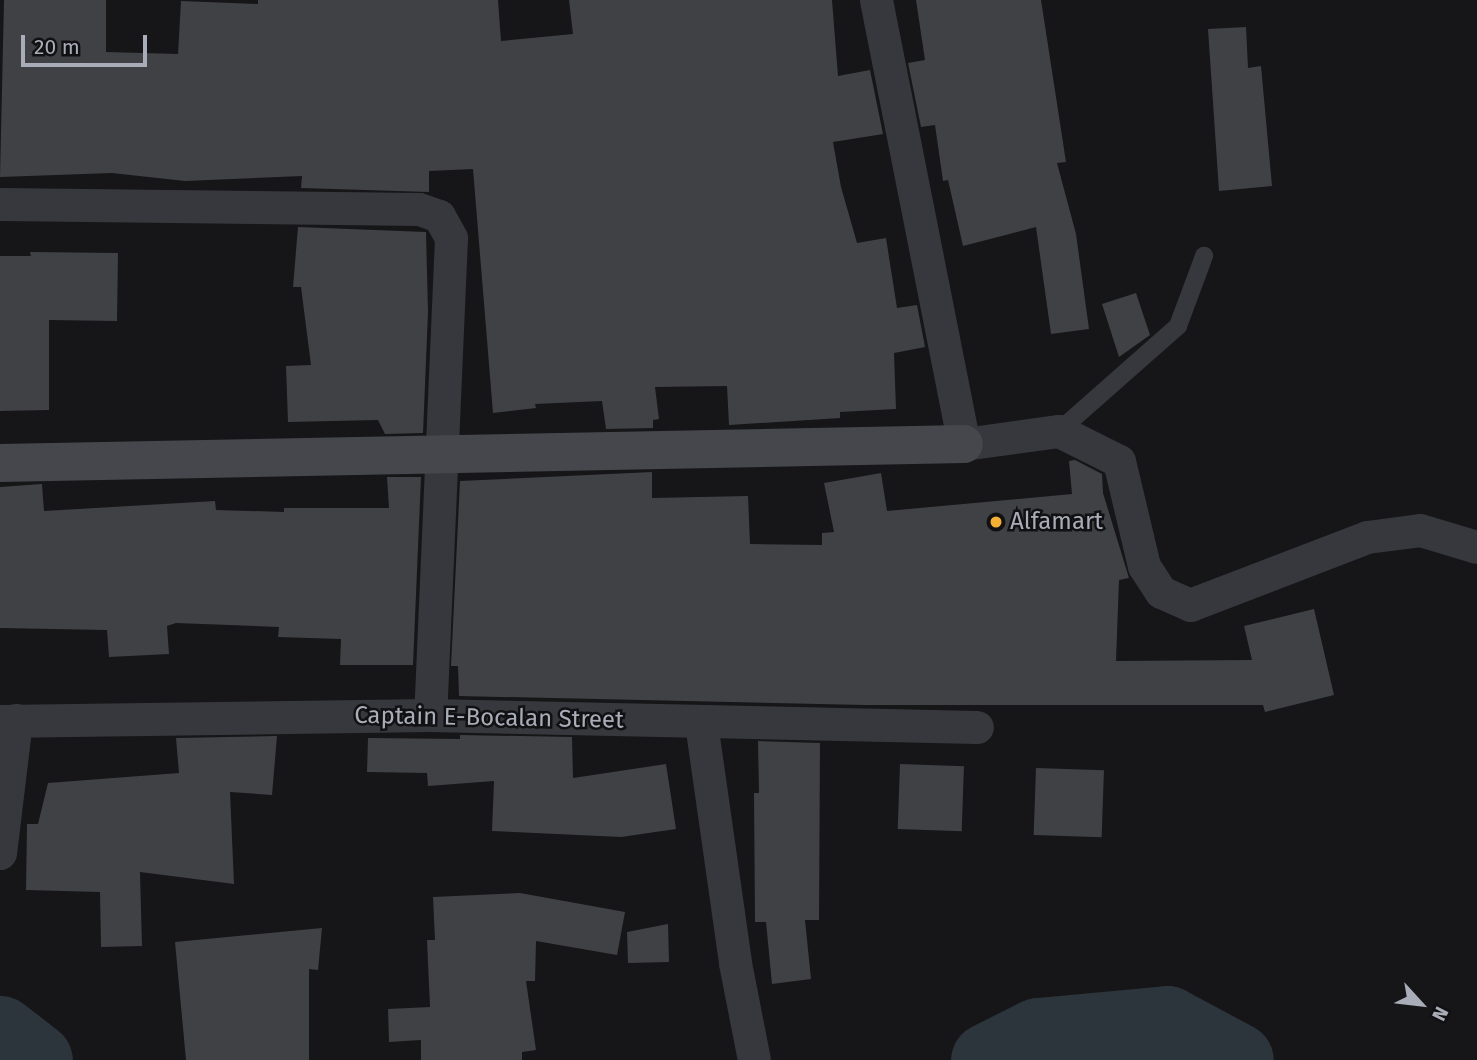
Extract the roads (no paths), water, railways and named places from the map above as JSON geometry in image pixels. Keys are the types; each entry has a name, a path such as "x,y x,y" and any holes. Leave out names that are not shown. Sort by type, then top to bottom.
{"street":[{"path":"876,0 964,444"},
{"path":"0,204 419,209 439,216 451,238 430,715"},
{"path":"0,463 964,444 1059,431 1119,461 1144,566 1161,592 1190,605 1367,537 1420,530 1477,547"},
{"name":"Captain E-Bocalan Street","path":"8,720 430,715 977,727"},
{"path":"0,853 8,720"},
{"path":"701,723 735,963 754,1060"}],"lane":[{"path":"1059,431 1178,326 1204,256"}],"waterway":[{"path":"988,1060 1038,1035 1167,1023 1236,1060"},
{"path":"0,1033 35,1060"}],"place":[{"name":"Alfamart","path":"996,522"}]}
